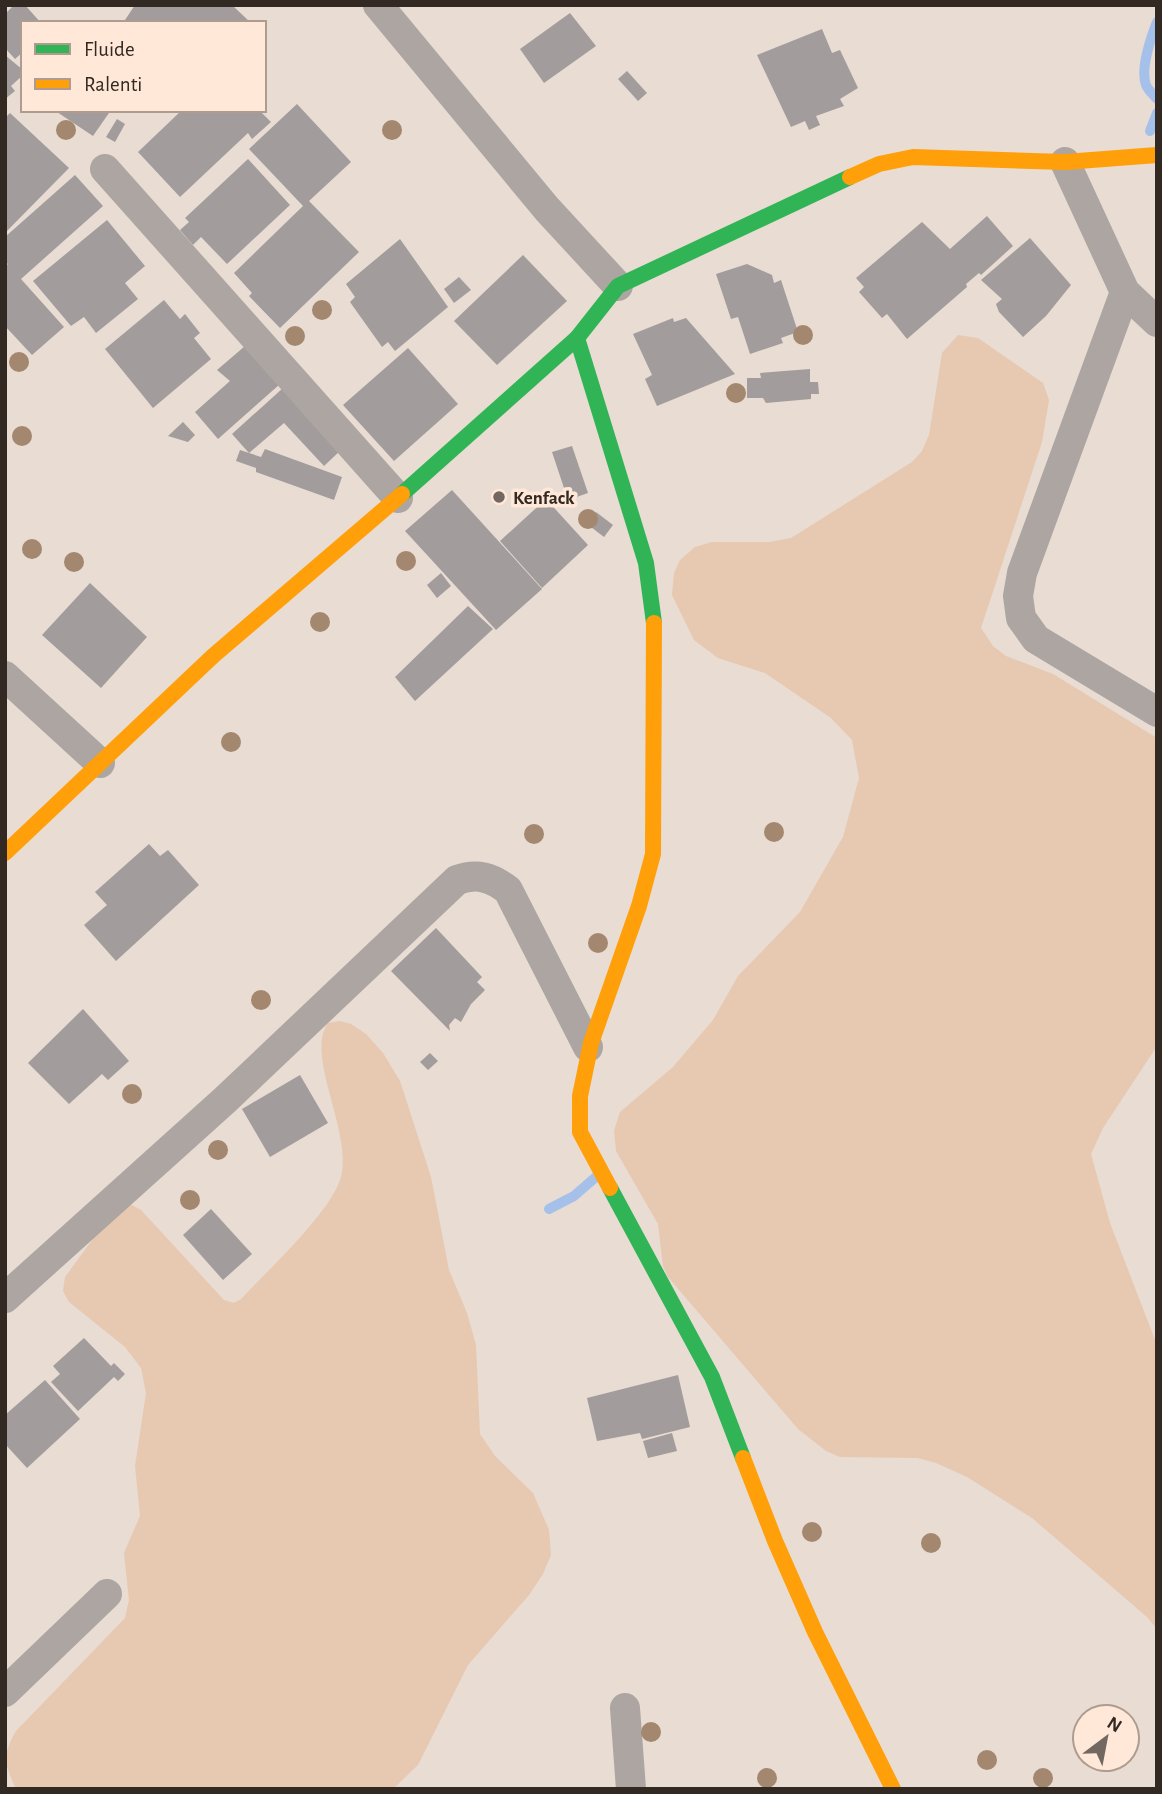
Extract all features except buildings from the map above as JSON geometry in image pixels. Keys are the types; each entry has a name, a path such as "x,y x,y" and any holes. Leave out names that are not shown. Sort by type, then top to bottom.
{"street":[{"path":"378,5 547,209 618,286"},
{"path":"5,853 213,656 398,498 578,338 618,286 879,164 913,157 1065,162 1157,155"},
{"path":"1065,162 1125,292 1157,322"},
{"path":"104,169 398,498"},
{"path":"1125,292 1022,573 1018,596 1021,618 1036,639 1157,712"},
{"path":"578,338 646,563 654,614 653,853 646,887 588,1047 578,1115 580,1132 712,1377 775,1541 815,1632 893,1789"},
{"path":"5,676 100,763"},
{"path":"5,1298 225,1100 457,880 472,875 494,879 508,890 588,1047"},
{"path":"5,1692 107,1594"},
{"path":"625,1708 631,1789"}],"shaded area":[{"path":"958,335 978,338 1043,383 1049,400 1042,442 981,628 993,646 1006,656 1053,674 1157,738 1157,1046 1103,1128 1091,1154 1110,1223 1157,1345 1157,1629 1147,1617 1032,1518 967,1477 918,1458 840,1457 826,1451 798,1429 668,1277 663,1266 658,1224 616,1151 614,1131 620,1112 673,1067 713,1020 738,976 800,912 843,837 859,778 852,740 831,718 765,673 718,658 694,640 672,595 674,573 680,560 695,547 712,542 770,542 791,538 912,462 922,451 929,435 942,353"},
{"path":"340,1021 351,1024 366,1034 383,1053 400,1081 431,1177 449,1270 467,1313 476,1345 480,1434 495,1456 533,1493 549,1530 551,1555 543,1574 529,1595 468,1665 418,1765 393,1789 16,1789 6,1760 8,1747 16,1731 125,1618 129,1600 124,1553 140,1516 135,1466 146,1393 141,1368 125,1347 69,1302 63,1291 65,1277 109,1217 130,1204 141,1210 224,1300 234,1303 241,1299 311,1225 340,1180 343,1162 341,1142 325,1076 322,1037 328,1023"}],"waterway":[{"path":"1157,22 1144,71 1146,85 1157,99"},
{"path":"1150,131 1157,113"},
{"path":"549,1209 574,1196 597,1176"}],"traffic: fast":[{"path":"402,494 577,338 618,286 850,177"},
{"path":"577,338 646,563 654,623"},
{"path":"610,1188 712,1377 743,1458"}],"traffic: slow":[{"path":"850,177 879,164 913,157 1065,162 1157,155"},
{"path":"5,853 213,656 402,494"},
{"path":"610,1188 580,1132 580,1096 591,1043 639,906 653,854 654,623"},
{"path":"743,1458 775,1541 815,1632 893,1789"}],"place":[{"name":"Kenfack","path":"499,497"}]}
